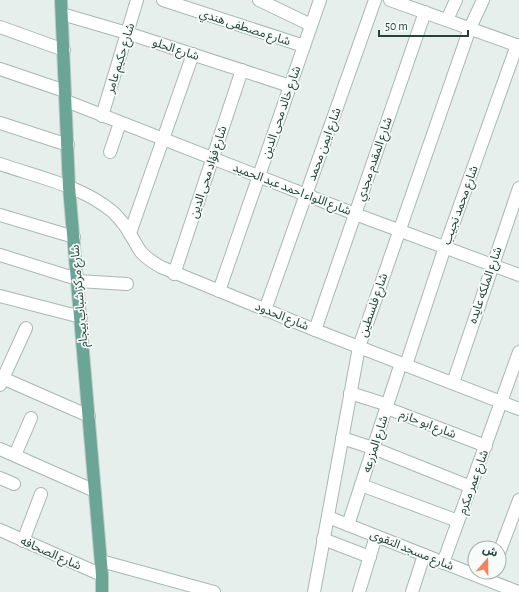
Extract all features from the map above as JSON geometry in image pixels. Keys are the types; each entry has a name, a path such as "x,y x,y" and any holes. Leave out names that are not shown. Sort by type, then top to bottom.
{"main road":[{"name":"شارع مركز شباب بيجام","path":"61,0 69,187 101,561 102,592"}],"street":[{"name":"شارع حكيم عامر","path":"102,116 137,0"},
{"name":"شارع مصطفى هندي","path":"163,0 304,46"},
{"path":"260,0 311,25"},
{"name":"شارع خالد محى الدين","path":"219,291 320,0"},
{"name":"شارع ايمن محمد","path":"265,310 376,0"},
{"path":"390,0 409,3 424,12 518,43"},
{"path":"447,20 456,0"},
{"name":"شارع فلسطين","path":"314,592 359,347 470,28 483,0"},
{"name":"شارع المقدم مجدي","path":"315,330 424,12"},
{"name":"شارع الحلو","path":"62,14 127,33 290,86"},
{"path":"0,27 64,50"},
{"name":"شارع محمد نجيب","path":"404,364 518,43"},
{"path":"130,232 164,140 193,54"},
{"name":"شارع اللواء احمد عبد الحميد","path":"0,69 66,96 102,116 355,214 519,275"},
{"name":"شارع فؤاد محى الدين","path":"174,274 242,70"},
{"path":"0,122 68,145"},
{"path":"110,152 120,123"},
{"name":"شارع الحدود","path":"0,164 69,187 103,205 114,213 130,232 142,253 150,261 174,274 519,409"},
{"name":"شارع الملكه عايده","path":"453,383 519,188"},
{"path":"0,215 74,237"},
{"path":"0,255 77,280 127,284"},
{"path":"0,296 81,317"},
{"path":"26,328 1,380 89,416"},
{"name":"شارع عمر مكرم","path":"443,563 519,352"},
{"name":"شارع المزرعه","path":"348,525 387,407 404,364"},
{"name":"شارع ابو حازم","path":"350,393 385,404 387,407 486,446"},
{"path":"15,455 31,418"},
{"path":"342,438 373,448 471,487"},
{"path":"0,449 95,491"},
{"path":"0,478 14,484"},
{"path":"361,485 458,521"},
{"path":"23,541 42,494"},
{"path":"504,540 519,500"},
{"name":"شارع مسجد التقوى","path":"328,517 518,592"},
{"name":"شارع الصحافه","path":"0,530 102,575"},
{"path":"359,592 376,536"},
{"path":"324,539 370,557"},
{"path":"412,592 424,555"},
{"path":"101,561 214,592"}]}
